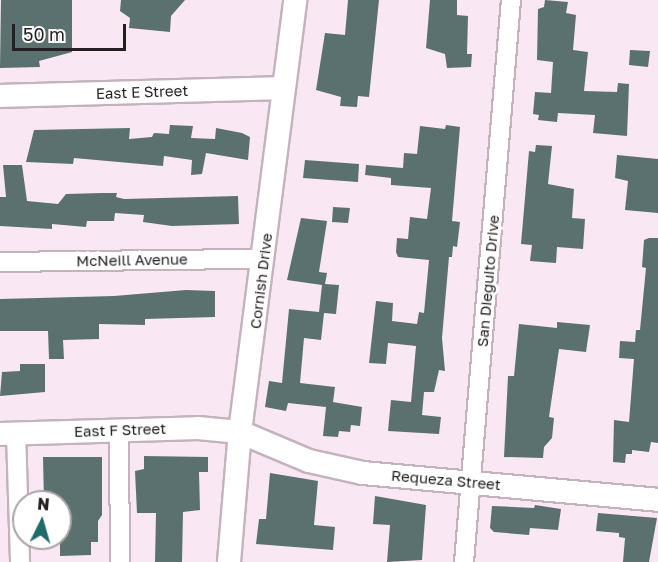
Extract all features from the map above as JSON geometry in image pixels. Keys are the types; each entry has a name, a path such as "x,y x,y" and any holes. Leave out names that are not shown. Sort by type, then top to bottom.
{"street":[{"name":"Cornish Drive","path":"229,562 240,432 264,259 295,0"},
{"name":"San Dieguito Drive","path":"464,562 512,0"},
{"name":"East E Street","path":"0,96 283,88"},
{"name":"McNeill Avenue","path":"0,262 264,259"},
{"name":"East F Street","path":"8,433 198,428 240,432"},
{"path":"119,430 120,562"},
{"name":"Requeza Street","path":"240,432 309,461 363,473 658,500"},
{"path":"8,433 20,562"}],"building":[{"path":"1,0 72,0 72,52 39,61 40,67 0,68"},
{"path":"121,0 185,0 171,16 170,32 129,28 130,18 120,11"},
{"path":"348,0 379,0 369,97 358,96 357,107 340,106 341,97 316,90 325,33 345,35"},
{"path":"430,0 457,0 457,15 468,16 467,54 472,54 471,67 447,68 445,54 426,48"},
{"path":"545,0 568,2 566,13 576,15 573,50 588,52 584,91 617,92 618,83 629,84 627,136 593,133 595,115 558,113 557,122 538,120 539,115 533,114 535,92 551,93 553,62 537,60 538,9 544,7"},
{"path":"630,50 650,51 648,67 629,65"},
{"path":"170,125 193,126 191,138 215,139 216,128 242,133 250,137 248,160 206,153 202,174 191,175 192,160 164,156 163,166 74,158 73,164 26,162 34,130 130,128 129,139 152,137 154,133 169,134"},
{"path":"446,125 460,127 452,221 460,222 457,247 453,246 452,257 449,257 442,338 445,371 439,370 434,392 424,392 422,415 441,417 439,434 388,431 391,400 411,402 416,346 388,343 386,364 369,363 376,301 393,303 392,321 417,324 419,312 424,313 429,260 398,257 396,252 397,238 408,239 410,217 427,219 431,188 391,185 391,178 365,175 366,165 403,168 404,153 417,154 420,126 445,129"},
{"path":"536,145 552,146 548,184 574,189 572,218 585,219 583,249 557,247 556,263 530,261 532,245 521,244 529,151 535,152"},
{"path":"617,155 658,159 658,213 625,210 628,181 615,178"},
{"path":"305,160 359,164 358,182 303,178"},
{"path":"3,165 22,165 27,201 58,204 66,194 102,193 117,193 116,197 124,199 238,196 239,224 172,226 143,222 144,215 115,213 114,221 87,221 86,227 52,224 52,229 0,226 0,197 6,197"},
{"path":"333,207 350,208 348,223 332,222"},
{"path":"301,218 327,221 319,272 327,273 325,284 339,285 336,314 324,313 321,340 304,338 300,383 335,387 333,402 362,407 360,426 351,425 350,432 339,431 338,437 323,436 326,407 288,403 286,411 265,407 269,381 282,383 289,309 319,312 322,285 287,280"},
{"path":"658,238 658,443 651,442 649,452 632,450 632,454 626,454 625,463 613,462 614,420 629,422 634,359 619,358 620,341 635,342 636,330 640,330 646,268 642,267 644,240"},
{"path":"186,290 215,291 215,317 145,319 145,325 99,324 99,339 63,340 64,359 49,359 48,331 0,331 0,299 114,296"},
{"path":"557,322 590,325 586,352 559,349 549,417 554,418 552,438 544,447 543,458 504,457 508,376 514,376 519,324 557,328"},
{"path":"20,364 45,364 45,392 0,396 2,372 20,371"},
{"path":"144,456 208,457 208,472 199,472 200,510 183,512 182,562 155,562 156,513 137,513 135,471 144,469"},
{"path":"43,457 102,457 102,515 98,521 98,542 91,542 91,555 60,556 60,550 72,550 72,490 44,490"},
{"path":"270,473 318,481 314,525 335,527 333,550 256,544 259,519 266,519"},
{"path":"375,496 426,505 422,560 387,562 390,525 373,524"},
{"path":"535,505 561,509 558,530 530,528 529,535 494,532 490,528 492,506 534,508"},
{"path":"598,513 657,518 649,562 623,562 625,538 619,537 619,533 596,531"}]}
